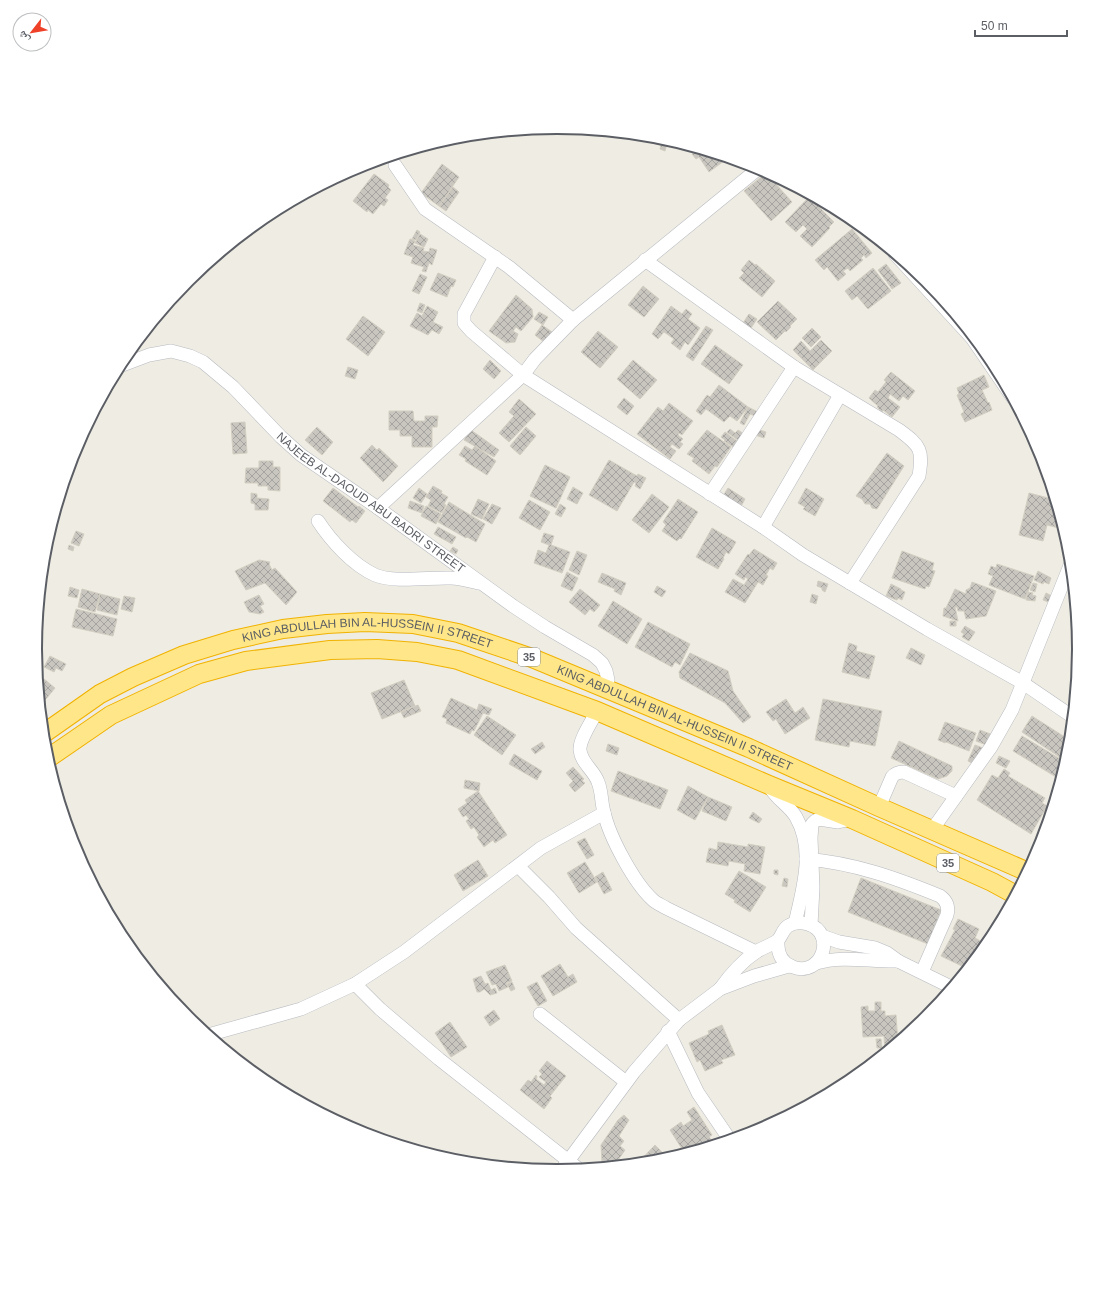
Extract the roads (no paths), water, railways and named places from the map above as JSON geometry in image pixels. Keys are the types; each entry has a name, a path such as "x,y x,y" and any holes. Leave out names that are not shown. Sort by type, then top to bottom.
{"highway":[{"name":"KING ABDULLAH BIN AL-HUSSEIN II STREET","path":"48,730 100,694 133,677 184,655 233,640 283,629 327,624 365,622 413,624 458,633 532,658 749,748 1023,870"},
{"name":"KING ABDULLAH BIN AL-HUSSEIN II STREET","path":"53,755 111,714 199,674 246,661 330,650 377,649 417,652 458,660 596,711 852,819 992,882 1012,893"},
{"path":"992,882 998,880 1005,871 1002,861"}],"street":[{"path":"395,165 425,209 509,267 573,320"},
{"path":"378,508 523,375 573,320 754,172"},
{"path":"495,257 464,314 463,320 471,331 523,375 763,527 803,556 1022,683 1069,714"},
{"path":"645,260 794,367 911,439 918,447 922,459 919,476 850,583"},
{"name":"NAJEEB AL-DAOUD ABU BADRI STREET","path":"129,362 149,355 171,351 190,356 203,362 233,387 281,438 301,455 545,627 593,655 602,663 606,672 608,680 605,688"},
{"path":"710,494 794,367"},
{"path":"763,527 840,395"},
{"path":"318,521 327,535 345,553 376,576 401,579 453,578 484,584"},
{"path":"932,830 988,752 1012,710 1068,574"},
{"path":"596,711 580,744 580,751 582,758 598,779 604,812 614,842 631,871 652,900 756,952"},
{"path":"879,807 892,777 901,772 956,796"},
{"path":"769,785 775,795 792,810 802,830 814,888 811,925"},
{"path":"214,1033 302,1008 355,984 404,952 541,848 604,812"},
{"path":"795,923 809,859 812,824 819,819 838,822 852,819"},
{"path":"809,859 860,867 940,896 945,900 948,906 947,915 922,972"},
{"path":"518,866 544,892 576,928 679,1020"},
{"path":"803,922 811,925 817,929 822,936 824,943 821,957 810,967 796,968 789,966 779,955 778,940 782,932 787,926 795,923 803,922"},
{"path":"822,936 839,942 875,948 948,985"},
{"path":"565,1165 626,1082 668,1031 679,1020 720,989 738,967 756,952 778,940"},
{"path":"816,963 837,958 873,961 898,961"},
{"path":"720,989 754,976 789,966"},
{"path":"355,984 380,1009 439,1059 574,1165"},
{"path":"540,1014 626,1082"},
{"path":"668,1031 698,1093 727,1136"}]}
